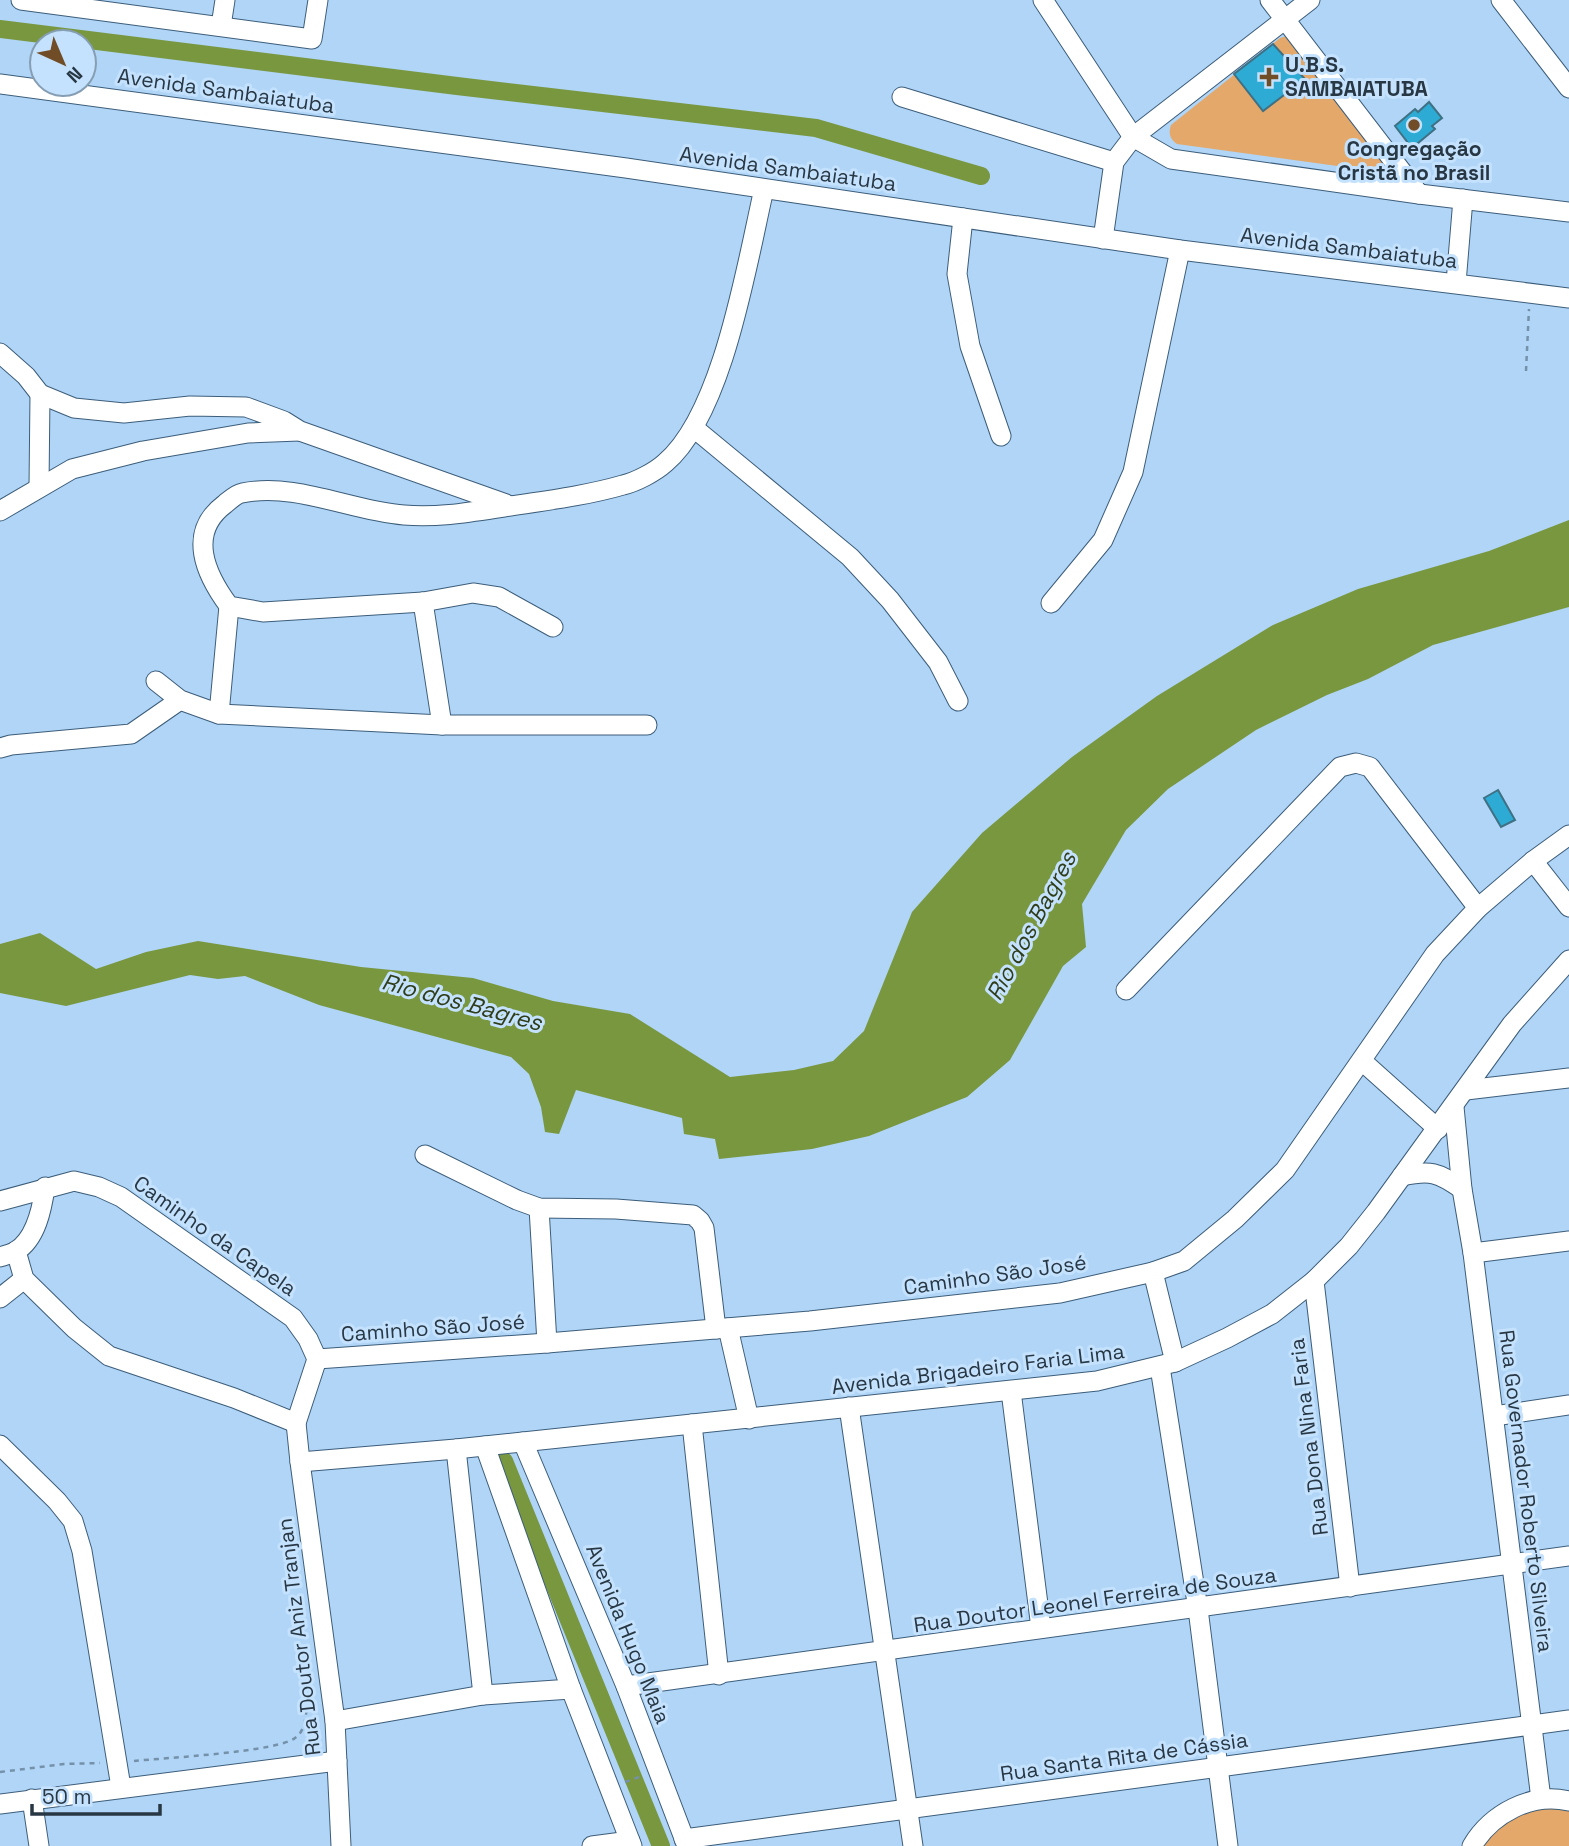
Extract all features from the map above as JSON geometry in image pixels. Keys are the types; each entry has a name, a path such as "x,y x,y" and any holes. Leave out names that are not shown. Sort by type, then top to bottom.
{"street":[{"path":"21,0 86,4 312,39 318,0"},
{"path":"220,26 225,0"},
{"path":"1043,0 1133,137 1171,159 1569,212"},
{"path":"1270,0 1419,194"},
{"path":"1103,239 1114,162 1133,137 1310,0"},
{"path":"1501,0 1569,88"},
{"name":"Avenida Sambaiatuba","path":"0,84 764,189 1180,250 1569,298"},
{"path":"902,97 1114,162"},
{"path":"219,714 229,606 212,583 204,558 205,530 217,510 240,493 274,490 404,515 458,513 626,485 665,464 694,428 723,358 764,189"},
{"path":"1456,283 1463,199"},
{"path":"963,218 957,274 970,346 1002,436"},
{"path":"1051,603 1103,540 1133,472 1180,250"},
{"path":"0,353 26,376 40,394 74,408 124,414 190,406 246,407 284,421 300,431 510,506"},
{"path":"39,487 40,394"},
{"path":"694,428 850,557 890,600 938,662 958,701"},
{"path":"0,511 72,469 143,452 248,433 300,431"},
{"path":"229,606 262,612 423,601 473,593 499,597 552,627"},
{"path":"423,601 442,725"},
{"path":"156,681 180,700 219,714 442,725 647,726"},
{"path":"0,748 131,733 180,700"},
{"path":"1126,990 1340,767 1356,763 1370,767 1478,908"},
{"name":"Caminho São José","path":"317,1359 722,1329 1059,1293 1153,1272 1184,1261 1235,1219 1285,1170 1435,954 1478,908 1533,861 1569,835"},
{"path":"1533,861 1569,907"},
{"name":"Avenida Brigadeiro Faria Lima","path":"300,1462 456,1450 1011,1391 1097,1381 1168,1364 1227,1338 1272,1314 1314,1281 1349,1246 1454,1107 1512,1024 1569,960"},
{"path":"1363,1061 1437,1129"},
{"path":"1466,1090 1569,1078"},
{"name":"Rua Governador Roberto Silveira","path":"1454,1107 1462,1189 1473,1253 1541,1800"},
{"path":"425,1155 539,1208 616,1209 693,1215 704,1228 722,1329 749,1419"},
{"path":"1402,1177 1424,1172 1443,1175 1462,1189"},
{"name":"Caminho da Capela","path":"0,1200 74,1181 99,1186 121,1197 293,1318 308,1339 317,1359"},
{"path":"46,1187 31,1236 8,1254 24,1279 74,1328 109,1356 234,1398 296,1423 317,1359"},
{"path":"539,1208 547,1343"},
{"path":"1473,1253 1569,1241"},
{"path":"1153,1272 1168,1364 1228,1846"},
{"path":"0,1298 24,1279"},
{"name":"Rua Dona Nina Faria","path":"1314,1281 1350,1587"},
{"path":"1011,1391 1041,1628"},
{"path":"1494,1416 1569,1405"},
{"path":"849,1407 913,1846"},
{"name":"Rua Doutor Aniz Tranjan","path":"296,1423 335,1721 341,1846"},
{"path":"692,1424 719,1675"},
{"name":"Avenida Hugo Maia","path":"523,1442 626,1686 685,1843"},
{"path":"0,1445 73,1521 82,1551 121,1787"},
{"path":"485,1446 571,1689 631,1844 592,1846"},
{"path":"456,1450 483,1695"},
{"name":"Rua Doutor Leonel Ferreira de Souza","path":"626,1686 1569,1556"},
{"path":"335,1721 483,1695 571,1689"},
{"name":"Rua Santa Rita de Cássia","path":"685,1843 907,1809 1569,1720"},
{"path":"0,1804 337,1760"},
{"path":"32,1799 39,1846"},
{"path":"1472,1846 1496,1818 1517,1806 1541,1800 1569,1801"}],"path":[{"path":"1526,371 1529,292"},
{"path":"0,1772 64,1764 214,1754 265,1746 295,1739 304,1726 307,1708"},
{"path":"610,1788 658,1770"}],"shaded area":[{"path":"1287,36 1387,163 1381,172 1177,144 1173,140 1171,125 1280,38"},
{"path":"1536,1805 1569,1806 1569,1846 1481,1846 1488,1834"}],"water":[{"name":"Rio dos Bagres","path":"1569,520 1569,607 1433,645 1368,679 1327,695 1256,730 1168,789 1126,830 1082,904 1086,947 1063,966 1010,1060 967,1097 869,1136 812,1149 719,1159 715,1139 684,1134 682,1118 576,1090 559,1134 545,1132 541,1107 529,1074 511,1057 319,1005 245,976 218,979 190,975 66,1006 0,993 0,944 40,933 96,969 146,952 198,941 361,967 473,978 553,1001 630,1014 730,1077 794,1070 833,1061 864,1031 912,912 982,833 1072,757 1157,696 1273,625 1358,589 1489,551"}],"building":[{"name":"U.B.S. SAMBAIATUBA","path":"1273,44 1305,79 1263,111 1234,74"},
{"name":"Congregação Cristã no Brasil","path":"1429,102 1442,118 1432,126 1435,129 1412,148 1395,126 1415,109 1418,112"},
{"path":"1498,790 1515,820 1501,827 1484,798"}],"waterway":[{"path":"0,29 816,128 981,176"},
{"path":"504,1461 661,1846"}],"place":[{"name":"U.B.S. SAMBAIATUBA","path":"1269,77"},
{"name":"Congregação Cristã no Brasil","path":"1414,125"}]}
